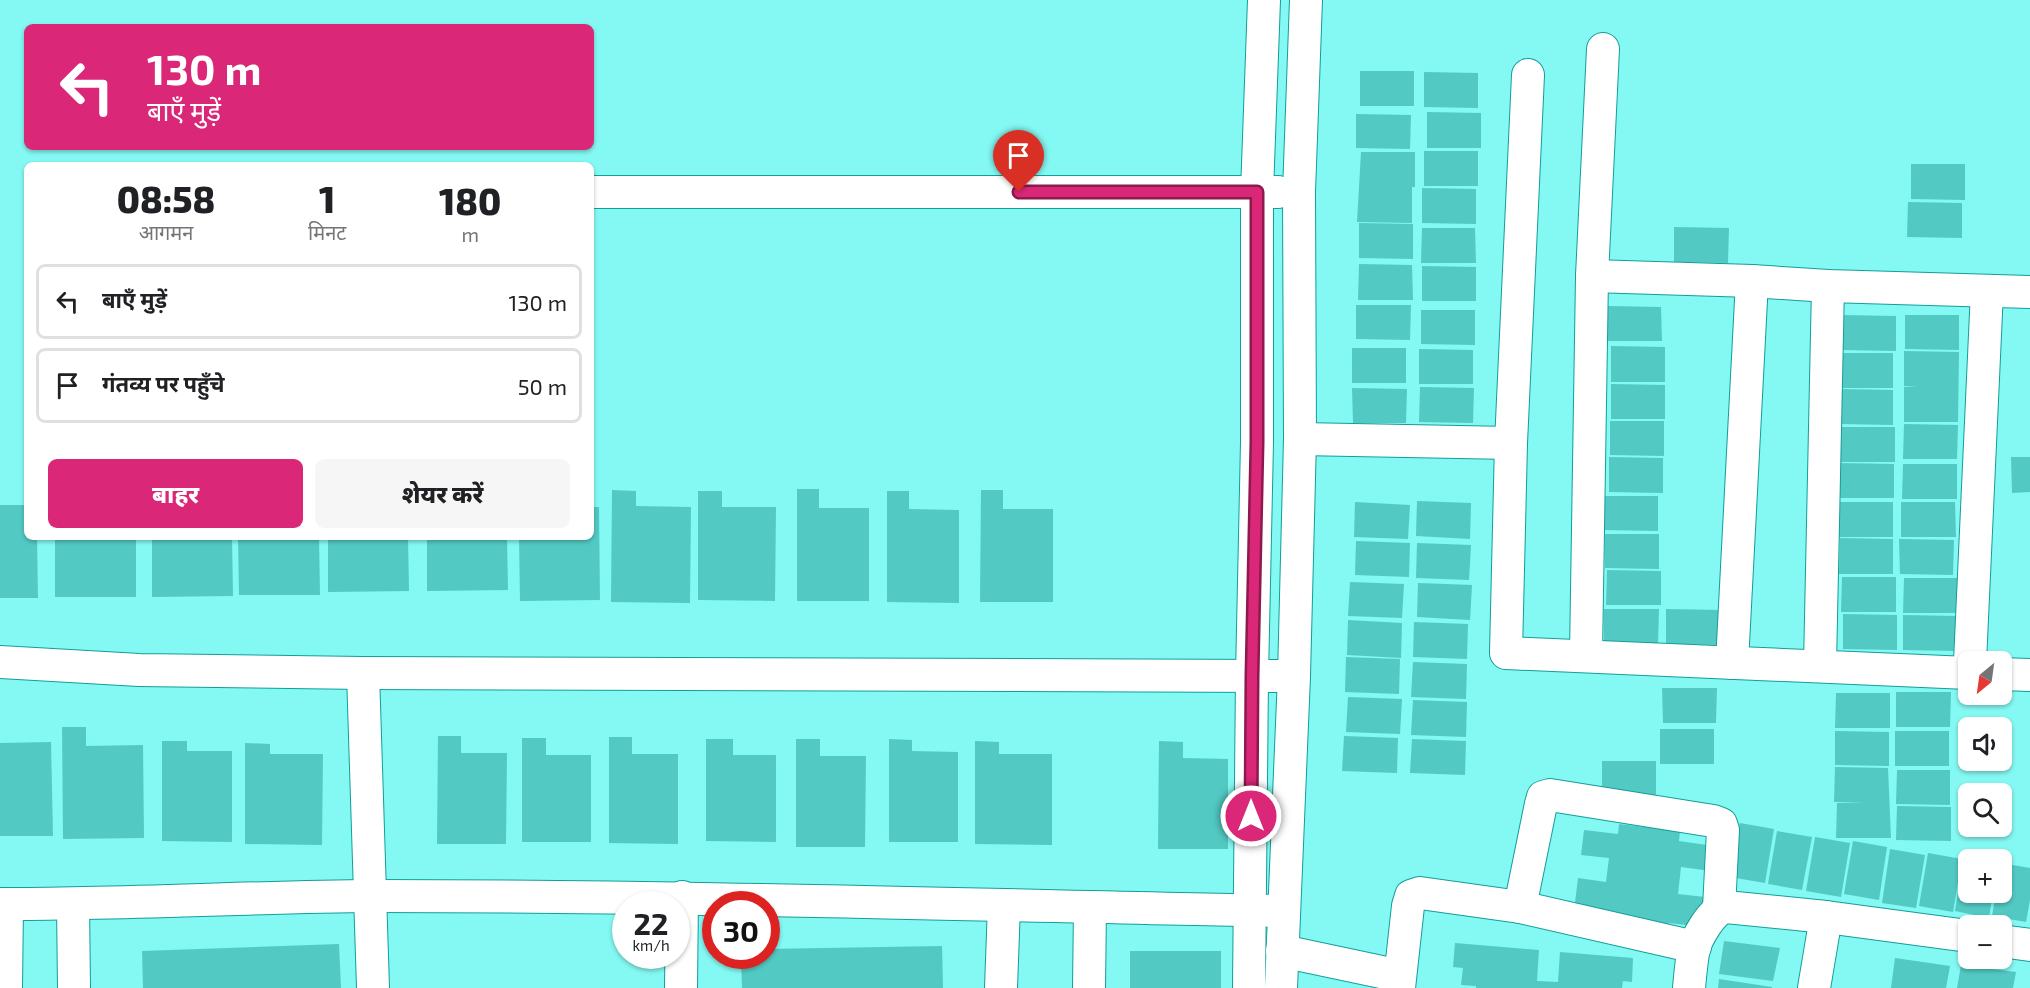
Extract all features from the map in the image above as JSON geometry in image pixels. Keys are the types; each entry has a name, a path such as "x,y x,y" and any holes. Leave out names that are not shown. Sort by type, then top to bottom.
{"street":[{"path":"1249,988 1257,442 1257,192 1264,0"},
{"path":"1281,988 1294,676 1300,439 1299,192 1306,0"},
{"path":"1586,655 1592,276 1603,49"},
{"path":"1528,75 1511,443 1506,653 1958,672"},
{"path":"594,192 1299,192"},
{"path":"1592,276 2030,292"},
{"path":"1731,663 1752,281"},
{"path":"1820,665 1828,286"},
{"path":"1971,651 1987,291"},
{"path":"1300,439 1511,443"},
{"path":"0,662 139,670 363,673 1294,676"},
{"path":"363,673 373,988"},
{"path":"2012,674 2030,675"},
{"path":"1520,907 1541,804 1543,797 1550,795 1721,824 1723,830 1719,908"},
{"path":"1282,951 1400,982 1408,906 1411,896 1419,893 1520,907 1695,947"},
{"path":"6,988 3,904 370,896 612,897"},
{"path":"690,897 1283,911"},
{"path":"73,904 74,988"},
{"path":"1001,988 1004,905"},
{"path":"1089,988 1090,907"},
{"path":"1689,988 1695,947 1713,913 1719,908 1826,917 1958,935"},
{"path":"1814,988 1826,917"},
{"path":"2012,943 2030,945"},
{"path":"681,969 681,988"}],"building":[{"path":"1360,71 1414,71 1414,106 1360,106"},
{"path":"1424,72 1478,73 1478,108 1424,107"},
{"path":"1427,112 1481,113 1481,148 1427,148"},
{"path":"1356,114 1411,115 1410,149 1356,148"},
{"path":"1424,151 1478,151 1478,186 1424,186"},
{"path":"1361,152 1415,152 1412,223 1357,222"},
{"path":"1911,164 1965,164 1965,200 1911,199"},
{"path":"1422,188 1476,189 1476,224 1422,223"},
{"path":"1908,202 1962,203 1962,238 1907,237"},
{"path":"1359,223 1413,224 1413,259 1359,258"},
{"path":"1674,227 1729,228 1728,263 1674,262"},
{"path":"1422,228 1475,228 1476,263 1421,263"},
{"path":"1359,264 1412,265 1413,300 1358,300"},
{"path":"1422,266 1476,267 1476,301 1422,301"},
{"path":"1356,305 1411,305 1410,340 1356,339"},
{"path":"1608,306 1661,307 1662,341 1607,341"},
{"path":"1421,310 1475,310 1475,345 1421,344"},
{"path":"1842,315 1896,316 1896,351 1841,350"},
{"path":"1905,315 1959,315 1959,350 1905,349"},
{"path":"1611,346 1665,347 1665,382 1611,382"},
{"path":"1352,348 1406,348 1406,383 1352,383"},
{"path":"1419,349 1473,350 1473,384 1419,384"},
{"path":"1904,351 1959,352 1958,422 1904,422 1904,387 1917,387 1904,386"},
{"path":"1839,353 1893,353 1893,388 1839,388"},
{"path":"1611,384 1665,385 1665,419 1611,419"},
{"path":"1420,387 1474,388 1473,423 1419,422"},
{"path":"1352,388 1407,389 1406,423 1353,423"},
{"path":"1839,389 1893,390 1893,425 1839,424"},
{"path":"1610,421 1664,421 1664,456 1610,455"},
{"path":"1904,424 1958,425 1957,459 1903,459"},
{"path":"1841,427 1895,427 1895,462 1841,462"},
{"path":"1609,457 1663,458 1663,493 1609,492"},
{"path":"2011,457 2030,457 2030,492 2012,493"},
{"path":"1840,463 1894,464 1894,498 1840,498"},
{"path":"1903,464 1957,464 1957,499 1902,499"},
{"path":"797,489 819,489 819,508 869,508 869,601 797,601"},
{"path":"612,490 636,491 636,506 691,507 690,603 611,602"},
{"path":"981,490 1003,490 1003,509 1053,509 1053,602 980,602"},
{"path":"698,491 722,491 722,507 776,507 775,601 698,600"},
{"path":"887,491 909,491 909,509 959,510 959,603 887,602"},
{"path":"1604,496 1658,496 1658,531 1604,530"},
{"path":"1417,501 1471,503 1470,539 1416,536"},
{"path":"1355,502 1410,505 1408,539 1354,537"},
{"path":"1839,502 1893,502 1893,537 1839,537"},
{"path":"1901,502 1955,502 1956,537 1901,537"},
{"path":"0,505 24,505 24,540 37,540 38,598 0,598"},
{"path":"594,507 599,507 600,600 520,601 519,540 594,540"},
{"path":"1605,534 1659,534 1659,569 1605,568"},
{"path":"1840,538 1893,539 1893,574 1839,574"},
{"path":"1899,539 1954,540 1953,575 1900,574"},
{"path":"55,540 136,540 136,597 55,597"},
{"path":"152,540 232,540 233,596 152,597"},
{"path":"238,540 319,540 320,595 239,595"},
{"path":"328,540 408,540 409,591 328,592"},
{"path":"427,540 507,540 508,590 427,591"},
{"path":"1356,541 1410,543 1409,577 1355,575"},
{"path":"1417,543 1471,545 1469,580 1416,578"},
{"path":"1607,570 1661,571 1661,605 1606,605"},
{"path":"1842,577 1896,577 1896,612 1841,612"},
{"path":"1904,578 1958,578 1958,613 1903,613"},
{"path":"1350,582 1404,584 1402,618 1348,616"},
{"path":"1418,583 1472,585 1470,620 1417,617"},
{"path":"1604,609 1659,609 1658,644 1604,644"},
{"path":"1666,609 1720,610 1720,645 1666,644"},
{"path":"1843,614 1897,615 1897,650 1843,649"},
{"path":"1903,615 1958,616 1957,651 1903,650"},
{"path":"1348,620 1402,623 1401,658 1347,655"},
{"path":"1414,622 1468,624 1467,659 1413,657"},
{"path":"1346,657 1400,659 1399,694 1345,692"},
{"path":"1413,662 1467,664 1466,699 1411,697"},
{"path":"1662,688 1717,688 1716,723 1663,723"},
{"path":"1896,692 1951,692 1950,727 1896,727"},
{"path":"1836,693 1890,693 1890,728 1835,728"},
{"path":"1348,697 1402,699 1400,734 1346,732"},
{"path":"1413,700 1467,702 1466,737 1411,735"},
{"path":"62,727 86,727 86,746 143,745 144,838 63,839"},
{"path":"1660,729 1714,729 1714,764 1660,764"},
{"path":"1835,731 1889,732 1889,766 1835,765"},
{"path":"1895,731 1949,731 1949,766 1895,766"},
{"path":"438,736 461,736 461,753 507,753 506,844 437,844"},
{"path":"1344,736 1398,738 1397,773 1342,771"},
{"path":"609,737 632,737 632,754 678,754 678,844 609,843"},
{"path":"522,738 546,738 546,755 591,755 591,842 522,842"},
{"path":"706,739 733,739 733,755 776,755 776,842 706,841"},
{"path":"796,739 820,739 820,756 866,756 865,847 796,847"},
{"path":"889,739 912,740 912,751 958,752 958,842 889,842"},
{"path":"1412,739 1466,741 1465,775 1410,773"},
{"path":"162,741 187,741 187,751 232,751 232,842 162,841"},
{"path":"975,741 999,742 999,754 1052,754 1052,845 975,844"},
{"path":"1159,741 1183,742 1183,758 1228,759 1228,849 1158,849"},
{"path":"51,742 53,836 0,836 0,743"},
{"path":"245,743 270,744 270,754 323,754 322,845 245,844"},
{"path":"1602,761 1656,761 1656,796 1602,795"},
{"path":"1835,767 1888,768 1891,838 1836,838 1837,803 1865,802 1834,802"},
{"path":"1897,770 1950,770 1950,805 1896,804"},
{"path":"1897,806 1951,807 1951,841 1896,840"},
{"path":"1740,823 1774,829 1765,883 1730,877"},
{"path":"1619,824 1680,831 1679,841 1714,846 1711,871 1681,867 1678,894 1705,897 1702,927 1669,923 1669,928 1574,911 1578,878 1606,882 1609,858 1581,855 1584,830 1618,834"},
{"path":"1777,831 1812,837 1802,890 1768,884"},
{"path":"1815,837 1850,843 1841,897 1806,891"},
{"path":"1853,841 1887,847 1879,900 1844,894"},
{"path":"1890,849 1925,855 1916,908 1882,903"},
{"path":"1928,853 1958,858 1958,883 1953,912 1919,906"},
{"path":"2012,865 2030,868 2030,900 2026,922 2012,920 2012,915 1992,915 1994,903 2012,903"},
{"path":"1958,891 1958,903 1991,903 1989,915 1955,911"},
{"path":"1724,941 1780,948 1773,981 1719,974"},
{"path":"1455,943 1539,950 1537,981 1558,982 1560,952 1633,958 1632,982 1623,981 1622,988 1476,988 1476,986 1461,985 1463,968 1453,967"},
{"path":"339,944 341,988 143,988 142,951"},
{"path":"942,946 943,988 742,988 741,969 780,969 780,949"},
{"path":"1130,951 1221,951 1221,988 1130,988"},
{"path":"1895,958 1950,966 1946,988 1891,988"},
{"path":"1960,969 2016,972 2013,988 1957,988"},
{"path":"1719,979 1772,987 1772,988 1718,988"}],"route":[{"path":"1019,192 1257,192 1257,442 1251,816"}]}
